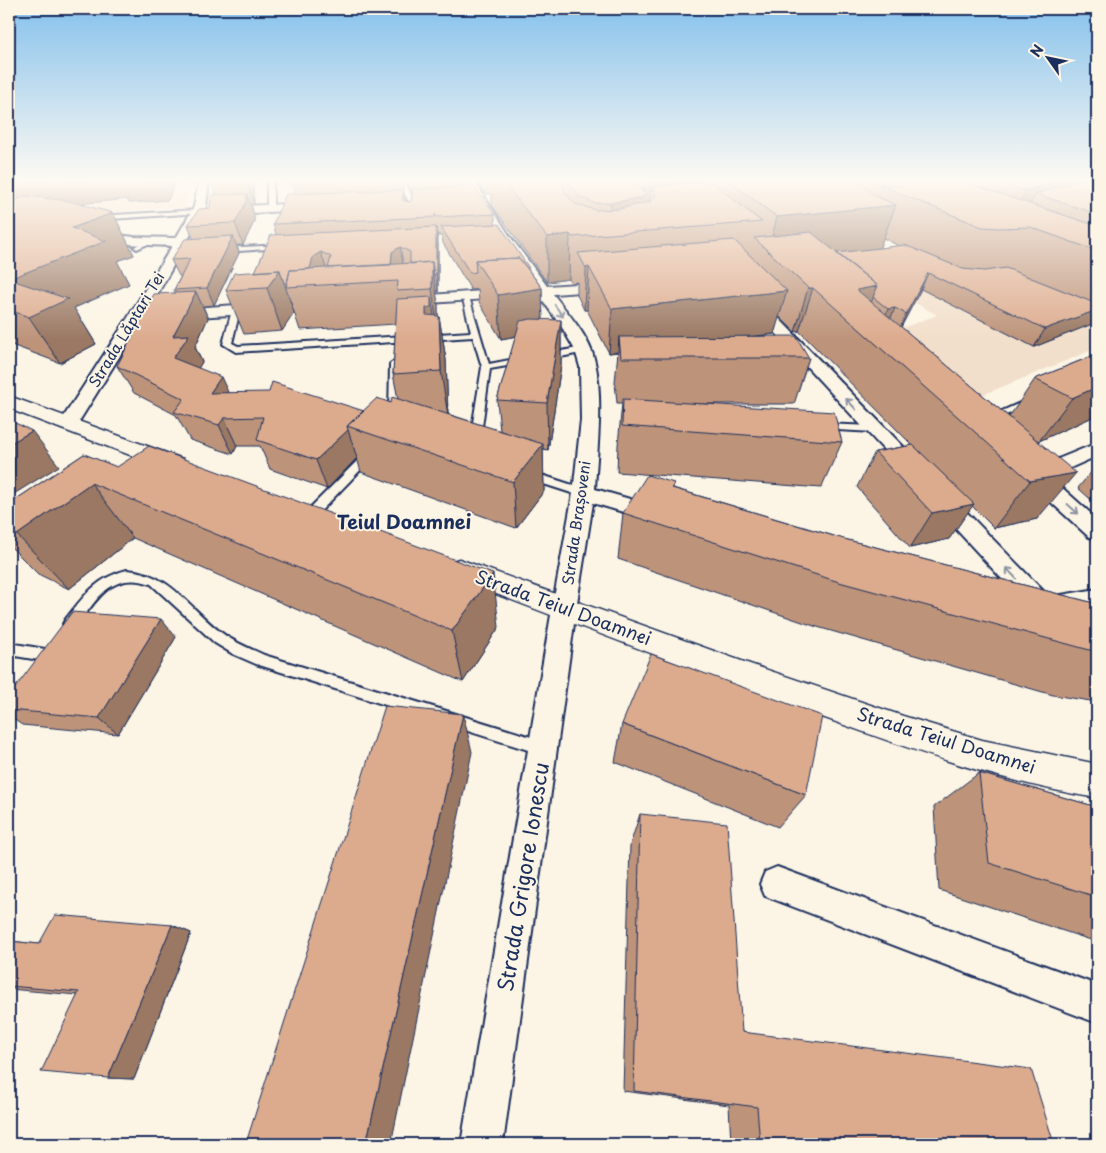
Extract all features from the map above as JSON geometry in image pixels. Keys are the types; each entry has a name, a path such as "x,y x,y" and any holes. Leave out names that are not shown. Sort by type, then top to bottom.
{"street":[{"name":"Strada Lăptari Tei","path":"47,423 137,316 180,249 187,233"},
{"name":"Strada Brașoveni","path":"498,233 545,292 571,329 583,350 588,367 590,420 584,494 564,609"},
{"path":"81,234 180,249"},
{"path":"403,285 398,301 545,292 622,284"},
{"path":"742,288 800,356 874,428 1044,608"},
{"path":"236,310 244,293"},
{"path":"137,316 281,307"},
{"path":"9,402 47,423 199,473"},
{"path":"975,421 993,437"},
{"path":"1028,469 1097,448"},
{"path":"1028,469 1097,464"},
{"path":"1028,469 1097,531"},
{"path":"584,494 678,520"},
{"path":"283,504 338,524"},
{"name":"Strada Teiul Doamnei","path":"436,561 903,732 982,756 1097,781"},
{"path":"1011,607 1044,608 1097,599"},
{"name":"Strada Grigore Ionescu","path":"482,1144 564,609"},
{"path":"777,884 1097,1004"}],"lane":[{"path":"214,251 293,247"},
{"path":"465,297 486,367 474,447"},
{"path":"236,310 227,344 236,350 394,348 477,334"},
{"path":"394,348 394,421"},
{"path":"486,367 583,350"},
{"path":"975,421 1042,396"},
{"path":"816,427 874,428"},
{"path":"311,514 380,444"},
{"path":"519,472 584,494"},
{"path":"63,633 98,588 110,580 124,575 143,575 155,581 220,639 238,650 261,660 544,748"},
{"path":"9,649 48,651 33,671"}],"shaded area":[{"path":"1003,286 1097,329 1097,348 963,403 886,334 937,315 886,287"}],"building":[{"path":"9,233 85,233 106,241 9,279"},
{"path":"316,233 436,233 436,274 434,275 432,262 410,264 410,252 400,247 392,252 391,265 328,268 331,257 321,252 313,257 310,269 290,270 287,283 284,283 280,270 255,272 271,235"},
{"path":"445,233 505,233 529,268 519,258 475,260 476,272 470,273"},
{"path":"544,233 625,233 572,237 570,234 547,237"},
{"path":"812,233 878,286 857,290 1076,473 1030,481 813,288 808,288 754,238"},
{"path":"1046,233 1097,233 1097,251"},
{"path":"233,236 207,288 174,290 190,259 171,260 185,239"},
{"path":"734,240 787,291 612,309 589,267 586,268 578,253"},
{"path":"905,245 963,269 984,271 1006,268 1097,304 1097,310 1045,329 928,273 906,314 895,308 888,309 873,297 878,286 836,253"},
{"path":"519,258 542,288 498,295 475,260"},
{"path":"432,262 432,289 397,291 398,281 286,287 290,270"},
{"path":"280,270 267,288 226,290 234,273"},
{"path":"9,279 68,299 29,317 9,310"},
{"path":"196,292 173,336 189,335 173,358 221,377 210,393 269,392 272,382 364,411 347,426 348,430 316,460 257,440 263,417 224,418 219,425 174,412 184,399 117,366 154,294"},
{"path":"431,297 431,307 426,308 426,315 439,316 441,371 393,374 397,299"},
{"path":"531,319 561,320 547,403 497,400 520,321"},
{"path":"796,336 809,358 621,358 619,337"},
{"path":"1097,354 1097,387 1072,398 1035,379"},
{"path":"392,397 543,444 513,482 347,426 377,398 391,403"},
{"path":"623,399 834,412 842,442 622,426"},
{"path":"9,420 32,431 9,444"},
{"path":"913,445 974,504 932,513 875,452"},
{"path":"149,446 493,574 452,631 91,483 17,535 9,531 9,504 84,454 117,467"},
{"path":"647,475 674,483 672,488 844,539 1097,603 1097,652 839,582 623,513"},
{"path":"72,612 161,619 99,718 9,710 9,696"},
{"path":"651,654 822,716 806,795 622,724"},
{"path":"385,706 463,714 366,1144 246,1143"},
{"path":"979,773 1097,807 1097,897 989,863"},
{"path":"640,814 727,823 742,1032 1031,1069 1054,1144 760,1144 757,1107 634,1091"},
{"path":"55,915 172,925 108,1078 41,1072 79,992 9,986 9,941 39,944"}],"district":[{"name":"Teiul Doamnei","path":"404,522"}]}
